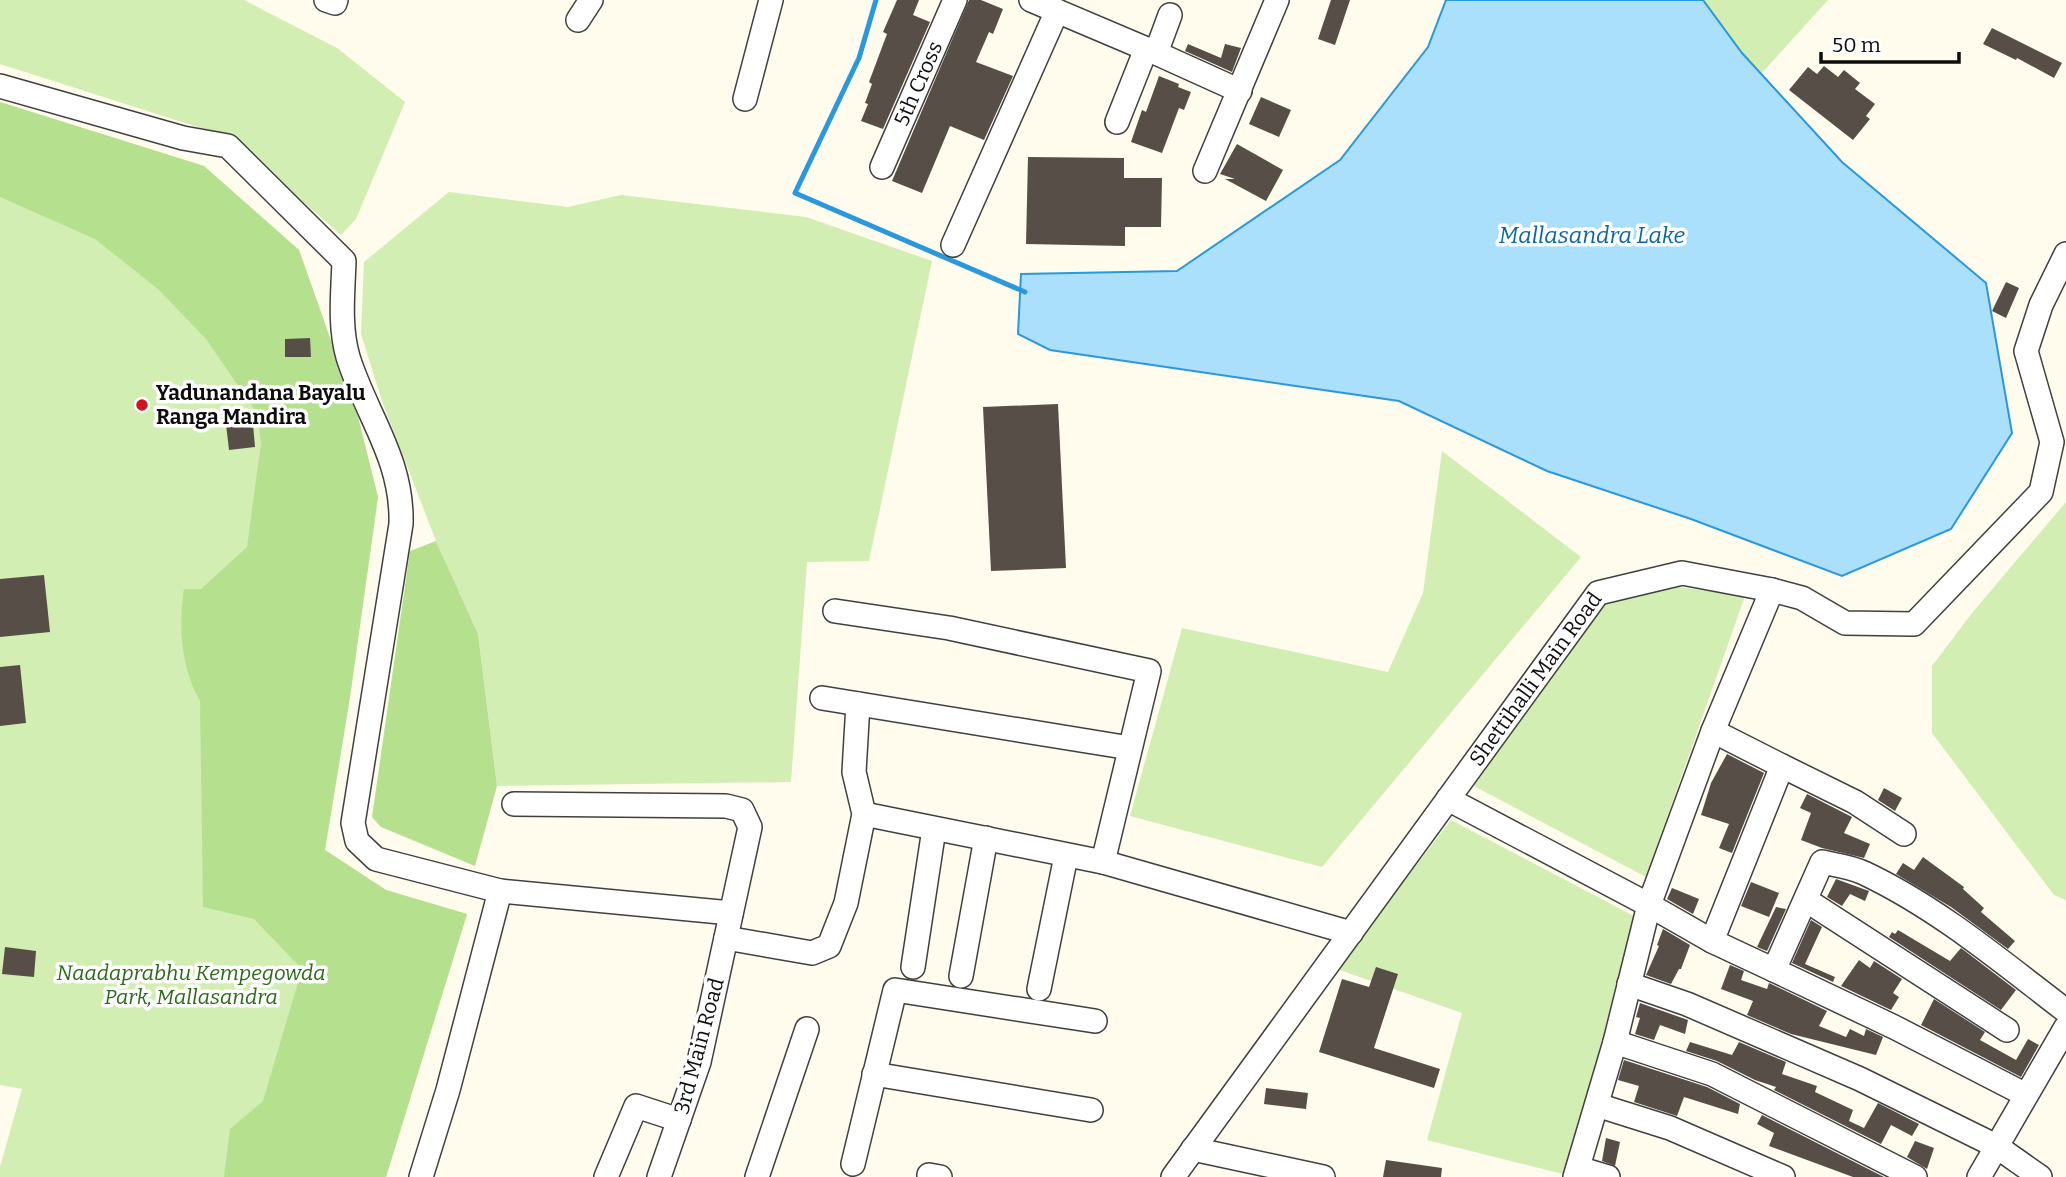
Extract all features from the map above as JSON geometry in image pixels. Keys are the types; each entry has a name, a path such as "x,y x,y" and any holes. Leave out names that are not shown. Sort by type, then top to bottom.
{"street":[{"path":"326,0 335,3 336,0"},
{"path":"578,20 591,0"},
{"path":"745,99 771,0"},
{"name":"5th Cross","path":"882,167 956,0"},
{"path":"1031,0 1240,91"},
{"path":"1205,170 1277,0"},
{"path":"953,245 1057,11"},
{"path":"1117,122 1170,15"},
{"path":"0,86 183,138 228,146 344,261 343,338 349,359 381,433 402,500 401,524 353,823 356,841 376,859 500,891 732,913"},
{"name":"Shettihalli Main Road","path":"1173,1177 1598,593 1682,573 1802,598 1845,622 1914,624 2041,492 2052,442 2026,351 2041,305 2066,254"},
{"path":"1608,1177 1576,1173 1615,1042 1648,905 1713,731 1772,590"},
{"path":"835,611 950,628 1149,671 1103,862"},
{"path":"822,698 1130,748"},
{"path":"726,938 812,953 829,946 846,903 864,814 854,772 858,704"},
{"path":"1713,731 1856,802 1904,834"},
{"path":"1712,941 1782,766"},
{"path":"1448,799 1712,941 1894,1027 2026,1095"},
{"name":"3rd Main Road","path":"514,804 726,806 742,810 750,827 699,1062 659,1177"},
{"path":"864,814 1103,862 1351,933"},
{"path":"913,967 934,829"},
{"path":"961,976 986,838"},
{"path":"1040,989 1066,856"},
{"path":"1774,970 1822,862 1862,872 1922,906 2066,1011"},
{"path":"425,1176 500,891"},
{"path":"1805,900 2007,1030"},
{"path":"1629,984 1686,1004 1860,1079 1996,1146 2040,1177"},
{"path":"853,1164 895,990 1095,1021"},
{"path":"1979,1177 2066,1027"},
{"path":"757,1177 807,1029"},
{"path":"1615,1042 1712,1074 1915,1177"},
{"path":"874,1074 1091,1110"},
{"path":"1597,1105 1670,1128 1783,1177"},
{"path":"606,1177 635,1106 679,1120"},
{"path":"1193,1149 1323,1177"}],"green space":[{"path":"0,0 244,0 337,48 405,102 356,219 341,235 229,137 0,64"},
{"path":"1703,0 1828,0 1761,74"},
{"name":"Naadaprabhu Kempegowda Park, Mallasandra","path":"0,102 204,166 299,250 358,417 378,497 325,850 386,890 467,914 386,1177 0,1177 0,1167 22,1089 0,1085"},
{"path":"0,102 204,166 299,250 358,417 378,497 325,850 386,890 467,914 386,1177 224,1177 230,1129 263,1101 302,969 254,919 203,907 200,701 185,661 181,632 182,603 184,589 201,589 247,547 261,443 257,413 206,339 158,289 95,239 0,197"},
{"path":"449,192 568,207 621,195 806,217 932,261 869,561 807,562 791,782 497,786 478,634 436,541 382,401 361,334 364,262"},
{"path":"1442,451 1581,557 1322,867 1130,816 1182,628 1388,672 1423,593"},
{"path":"2066,502 2066,900 2054,895 1932,733 1932,666 1972,613"},
{"path":"436,541 478,634 497,786 475,866 381,827 372,817 410,551"},
{"path":"1678,587 1745,596 1646,877 1474,786 1604,599"},
{"path":"1451,820 1634,916 1567,1175 1427,1140 1462,1013 1337,969"}],"water":[{"name":"Mallasandra Lake","path":"1446,0 1703,0 1742,53 1842,162 1986,283 2012,433 1951,529 1842,576 1691,519 1547,471 1399,401 1050,350 1018,334 1021,274 1177,271 1340,160 1428,47"}],"building":[{"path":"897,0 919,0 913,15 930,22 883,129 861,121 868,104 865,103 872,84 869,82 887,34 883,32"},
{"path":"969,0 981,0 1003,9 993,34 989,32 976,62 1013,76 984,140 950,126 922,193 892,181"},
{"path":"1331,0 1350,0 1335,45 1318,39"},
{"path":"1992,28 2062,63 2054,78 1983,44"},
{"path":"1188,44 1221,58 1225,44 1241,48 1232,72 1185,51"},
{"path":"1824,66 1838,77 1844,70 1860,83 1855,89 1875,104 1866,116 1870,119 1853,140 1789,90 1808,67 1817,74"},
{"path":"1159,76 1191,92 1184,110 1179,108 1162,153 1131,142 1142,110 1146,112"},
{"path":"1261,97 1291,110 1279,137 1249,124"},
{"path":"1237,144 1283,170 1266,201 1225,179 1235,179 1220,174"},
{"path":"1028,157 1124,158 1124,178 1162,178 1161,227 1125,227 1125,246 1026,244"},
{"path":"2006,282 2019,288 2006,318 1992,311"},
{"path":"310,338 311,357 285,357 285,339"},
{"path":"1058,404 1066,568 991,571 983,407"},
{"path":"252,413 255,447 229,450 225,416"},
{"path":"44,575 50,632 0,637 0,579"},
{"path":"20,665 26,723 0,726 0,667"},
{"path":"1727,754 1764,773 1732,853 1719,848 1729,824 1701,815 1711,783"},
{"path":"1884,788 1902,798 1895,811 1878,800"},
{"path":"1807,794 1852,817 1844,833 1870,844 1864,858 1801,840 1811,813 1800,808"},
{"path":"1923,857 1964,887 1963,889 1984,908 1981,912 2015,941 2008,949 1951,907 1896,874 1903,863 1914,870"},
{"path":"1836,879 1869,891 1865,901 1850,894 1842,906 1827,897"},
{"path":"1751,882 1779,893 1769,917 1741,906"},
{"path":"1672,888 1699,899 1693,914 1667,899"},
{"path":"1776,907 1786,909 1767,951 1757,947"},
{"path":"1811,920 1822,927 1805,964 1835,977 1833,982 1792,963"},
{"path":"1663,929 1690,945 1681,969 1671,984 1646,975 1659,946 1657,945"},
{"path":"1898,930 1950,961 1961,948 2016,990 2001,1010 1889,937 1892,932 1895,934"},
{"path":"5,947 36,951 34,977 2,974"},
{"path":"1859,960 1870,968 1874,961 1902,979 1893,993 1899,997 1891,1010 1841,986"},
{"path":"1730,965 1744,971 1741,980 1767,989 1769,983 1827,1011 1819,1026 1846,1037 1850,1029 1864,1036 1866,1029 1883,1037 1876,1055 1791,1034 1747,1015 1753,1001 1721,989"},
{"path":"1376,967 1398,974 1374,1048 1440,1069 1434,1088 1319,1052 1342,979 1369,987"},
{"path":"1934,999 1985,1032 1980,1040 2016,1060 2028,1039 2039,1045 2021,1077 1921,1025"},
{"path":"1640,1003 1688,1020 1685,1034 1660,1025 1654,1040 1635,1034 1640,1018 1636,1017"},
{"path":"1690,1042 1732,1055 1739,1042 1786,1062 1782,1074 1817,1086 1815,1092 1853,1110 1849,1121 1864,1128 1878,1103 1919,1124 1912,1136 1891,1125 1881,1144 1774,1090 1776,1087 1717,1061 1686,1051"},
{"path":"1624,1060 1707,1087 1740,1104 1738,1114 1684,1097 1677,1116 1634,1102 1639,1086 1618,1080"},
{"path":"1266,1088 1308,1093 1306,1109 1264,1104"},
{"path":"1762,1115 1884,1177 1853,1177 1769,1146 1774,1133 1757,1124"},
{"path":"1606,1138 1620,1142 1615,1166 1602,1161"},
{"path":"1915,1141 1934,1148 1927,1169 1907,1157"},
{"path":"1386,1160 1442,1168 1441,1177 1383,1177"}],"waterway":[{"path":"876,0 859,58 795,193 1025,292"}],"place":[{"name":"Yadunandana Bayalu Ranga Mandira","path":"142,405"}]}
